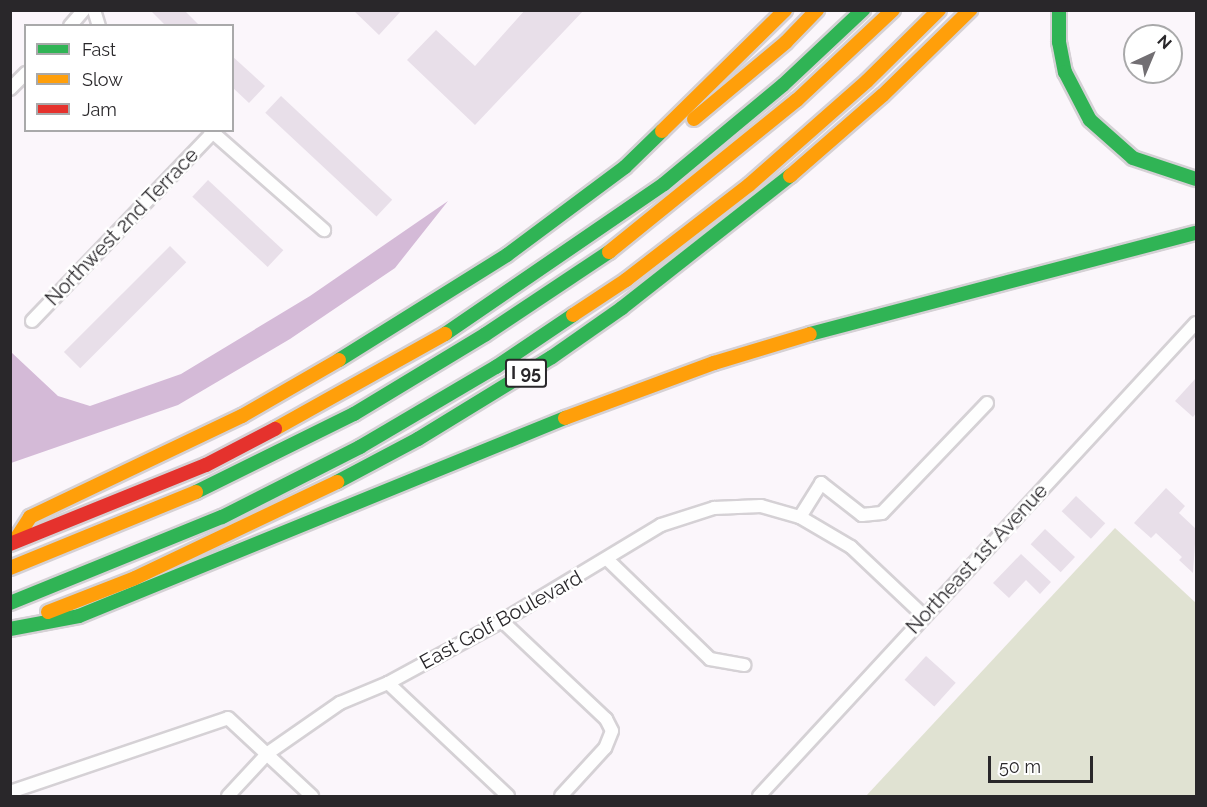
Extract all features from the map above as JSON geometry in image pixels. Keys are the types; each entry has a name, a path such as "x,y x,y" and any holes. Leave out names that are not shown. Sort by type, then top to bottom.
{"highway":[{"path":"12,543 30,517 192,443 400,325 507,255 625,167 785,10"},
{"path":"625,167 646,160 786,42 817,10"},
{"path":"12,543 206,465 342,395 475,317 664,184 774,93 863,10"},
{"path":"10,568 215,484 354,414 486,334 616,247 679,198 797,100 893,10"},
{"path":"10,603 242,507 360,447 496,367 626,280 749,185 867,81 939,10"},
{"name":"I 95","path":"10,627 135,578 278,513 418,439 552,357 622,308 765,199 874,103 970,10"},
{"path":"1059,10 1059,42 1065,72 1090,120 1133,158 1197,179"},
{"path":"10,627 79,616 504,442 714,363 841,325 1197,233"}],"street":[{"path":"72,24 84,10"},
{"path":"10,89 24,75"},
{"path":"211,132 324,230"},
{"name":"Northwest 2nd Terrace","path":"32,321 211,132"},
{"name":"Northeast 1st Avenue","path":"759,796 1197,323"},
{"path":"800,517 821,483 862,515 882,513 987,403"},
{"name":"East Golf Boulevard","path":"228,796 268,753 340,703 388,684 502,621 608,560 661,525 714,508 761,506 800,517 851,547 924,616"},
{"path":"608,560 710,659 744,665"},
{"path":"502,621 606,719 612,731 605,748 561,796"},
{"path":"388,684 508,796"},
{"path":"10,792 228,718 312,796"}],"green space":[{"path":"1115,528 1196,603 1196,796 866,796"}],"shaded area":[{"path":"448,201 395,268 290,339 178,405 11,463 11,352 58,396 90,406 181,374 310,296"}],"building":[{"path":"150,10 184,10 198,24 164,24"},
{"path":"353,10 402,10 379,35"},
{"path":"525,10 584,10 475,125 407,60 436,30 475,66"},
{"path":"234,58 265,86 249,103 234,89"},
{"path":"281,96 392,200 376,216 265,113"},
{"path":"208,180 283,250 268,267 192,197"},
{"path":"170,246 186,262 80,368 64,352"},
{"path":"1196,378 1196,413 1193,417 1175,401"},
{"path":"1166,488 1185,506 1179,513 1196,529 1193,573 1179,560 1182,557 1156,533 1151,538 1134,523"},
{"path":"1076,496 1105,523 1091,539 1062,511"},
{"path":"1045,529 1075,557 1061,572 1031,544"},
{"path":"1021,554 1051,582 1040,594 1026,580 1009,598 993,583"},
{"path":"926,656 956,683 934,707 905,680"}],"traffic: fast":[{"path":"445,334 664,184 783,85 863,10"},
{"path":"1059,10 1059,42 1065,72 1090,120 1133,158 1196,179"},
{"path":"339,360 507,255 625,167 662,131"},
{"path":"337,482 418,439 552,357 622,308 790,176"},
{"path":"810,334 1196,233"},
{"path":"196,492 354,414 486,334 609,252"},
{"path":"10,603 222,517 360,447 496,367 573,315"},
{"path":"10,629 79,616 565,418"}],"traffic: slow":[{"path":"662,131 785,10"},
{"path":"694,119 786,42 817,10"},
{"path":"609,252 797,100 893,10"},
{"path":"573,315 626,280 749,185 867,81 939,10"},
{"path":"790,176 883,95 970,10"},
{"path":"275,429 445,334"},
{"path":"565,418 714,363 810,334"},
{"path":"14,542 30,517 242,416 339,360"},
{"path":"48,612 135,578 337,482"},
{"path":"10,568 196,492"}],"traffic: jam":[{"path":"10,544 206,465 275,429"}]}
